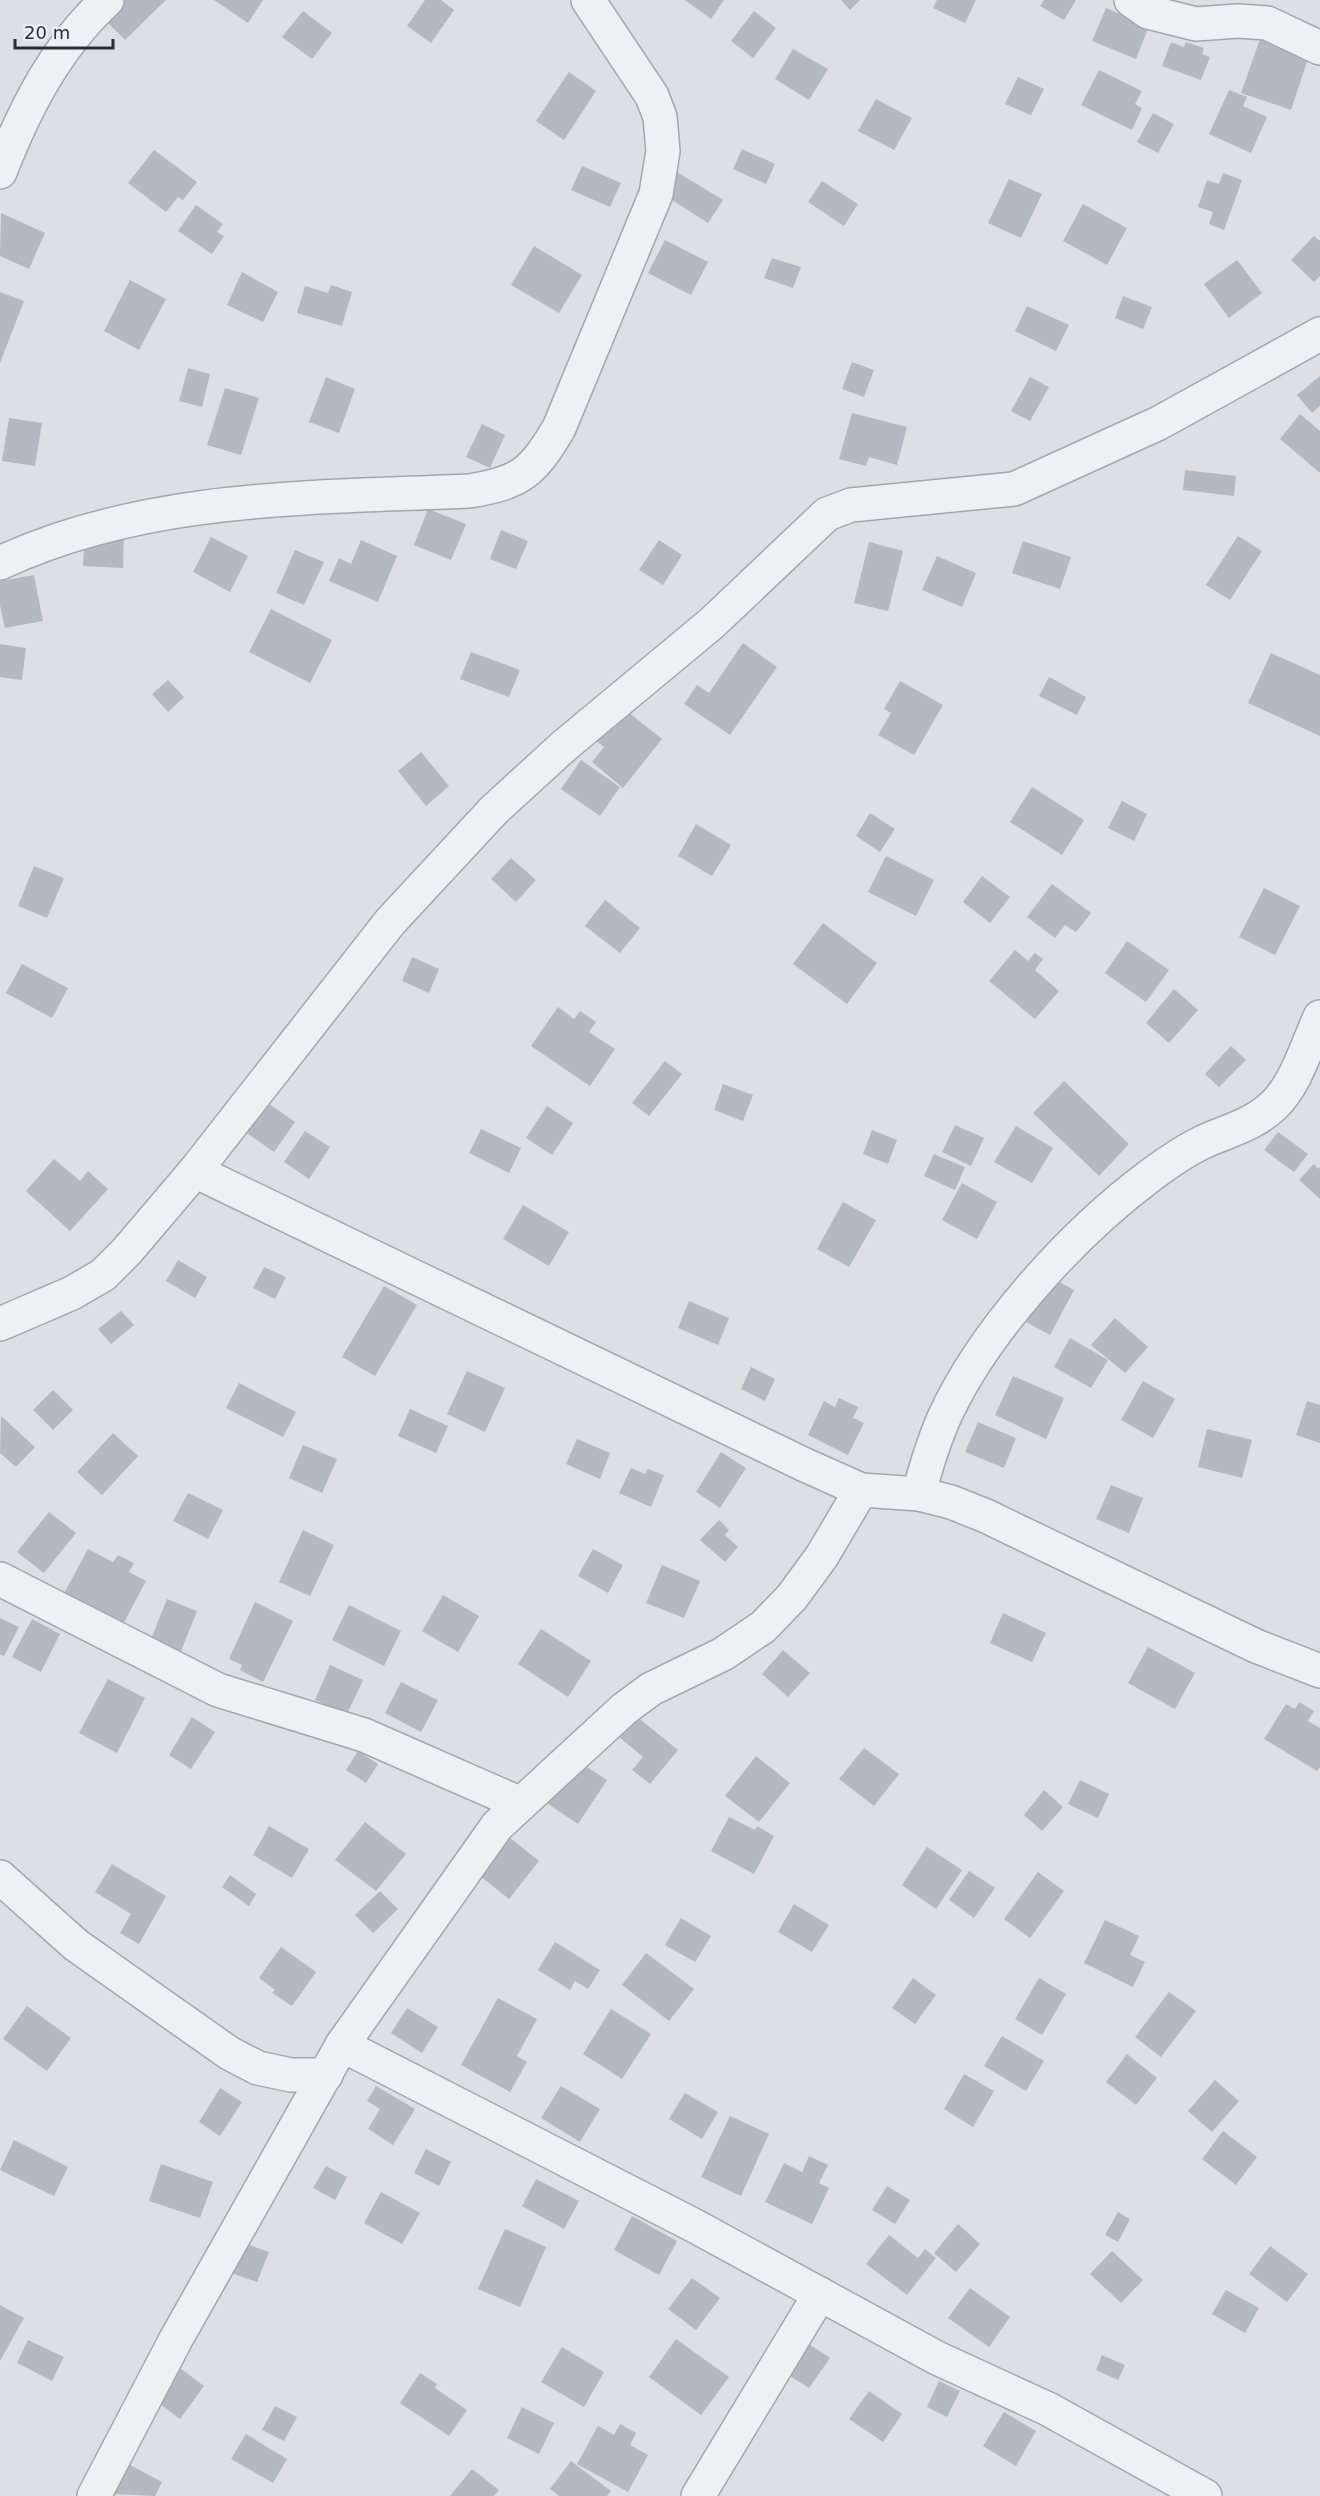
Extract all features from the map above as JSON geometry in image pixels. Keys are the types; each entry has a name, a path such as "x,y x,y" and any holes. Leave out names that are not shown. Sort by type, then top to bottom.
{"street":[{"path":"0,172 49,69 72,37 107,0"},
{"path":"0,563 83,530 173,511 235,503 469,491 502,486 525,474 543,455 559,428 656,194 663,151 660,117 652,96 588,0"},
{"path":"1131,0 1148,12 1196,24 1238,21 1267,24 1320,48"},
{"path":"0,1324 72,1293 103,1275 127,1251 195,1171 390,922 494,810 564,746 712,623 827,514 851,505 1014,489 1159,423 1320,334"},
{"path":"918,1494 944,1419 968,1375 1016,1306 1070,1246 1147,1178 1174,1158 1202,1143 1254,1122 1275,1104 1290,1081 1320,1017"},
{"path":"195,1171 805,1466 861,1490 918,1494 951,1502 986,1516 1256,1646 1320,1671"},
{"path":"94,2496 176,2339 342,2045 497,1826 519,1803 633,1702 651,1689 723,1654 763,1627 798,1589 822,1556 861,1490"},
{"path":"0,1579 218,1690 364,1735 519,1803"},
{"path":"0,1877 76,1945 229,2053 258,2068 291,2075 326,2074"},
{"path":"342,2045 695,2226 938,2358 1048,2409 1205,2496"},
{"path":"698,2496 820,2294"}],"building":[{"path":"113,0 166,0 125,40 99,14"},
{"path":"214,0 263,0 248,23"},
{"path":"425,0 441,0 454,10 431,43 407,26"},
{"path":"685,0 724,0 711,19"},
{"path":"841,0 860,0 850,10"},
{"path":"937,0 976,0 965,23 933,8"},
{"path":"1044,0 1076,0 1064,20 1040,6"},
{"path":"1106,8 1149,26 1136,59 1092,41"},
{"path":"303,11 332,33 312,59 282,37"},
{"path":"754,11 776,28 753,58 731,41"},
{"path":"1260,39 1309,56 1291,110 1241,93"},
{"path":"1171,42 1184,47 1186,42 1204,48 1202,54 1210,57 1201,80 1162,66"},
{"path":"793,49 828,69 809,100 775,79"},
{"path":"1099,70 1142,91 1135,104 1142,108 1132,130 1081,105"},
{"path":"569,72 596,91 564,140 536,121"},
{"path":"1018,77 1044,89 1031,115 1005,104"},
{"path":"1229,90 1247,97 1243,106 1267,117 1251,153 1209,134"},
{"path":"876,99 912,118 894,150 858,131"},
{"path":"1153,113 1174,124 1158,153 1137,142"},
{"path":"742,149 775,164 766,184 733,169"},
{"path":"154,150 197,182 183,200 178,197 166,212 128,183"},
{"path":"582,166 621,183 610,207 571,190"},
{"path":"672,169 723,200 708,223 658,191"},
{"path":"1223,173 1242,180 1224,230 1209,224 1213,212 1198,207 1207,180 1219,184"},
{"path":"1009,179 1042,194 1021,238 988,223"},
{"path":"822,181 858,204 844,226 808,202"},
{"path":"1083,204 1127,228 1107,265 1063,241"},
{"path":"196,205 223,224 217,232 224,236 212,254 178,231"},
{"path":"1,213 45,233 29,269 0,256"},
{"path":"1314,236 1320,241 1320,276 1314,282 1291,260"},
{"path":"665,240 708,262 691,295 648,273"},
{"path":"534,246 582,275 559,313 511,285"},
{"path":"772,258 801,267 793,288 764,278"},
{"path":"1237,260 1262,293 1229,318 1204,284"},
{"path":"242,272 278,292 263,322 227,305"},
{"path":"130,280 166,299 139,350 104,331"},
{"path":"331,285 352,292 342,326 297,313 305,286 328,293"},
{"path":"0,292 24,301 0,363"},
{"path":"1123,296 1152,307 1143,329 1115,318"},
{"path":"1027,306 1069,325 1056,351 1015,331"},
{"path":"852,362 874,370 864,397 842,389"},
{"path":"188,368 210,374 202,407 179,401"},
{"path":"1320,376 1320,406 1312,413 1297,395"},
{"path":"326,377 355,389 339,433 309,422"},
{"path":"1030,377 1049,387 1030,421 1011,411"},
{"path":"225,388 259,398 241,455 207,445"},
{"path":"852,413 907,427 897,465 869,457 866,466 839,459"},
{"path":"1300,414 1320,431 1320,473 1280,439"},
{"path":"9,418 42,423 35,466 2,461"},
{"path":"482,424 505,435 490,468 466,457"},
{"path":"1185,470 1236,476 1234,496 1183,490"},
{"path":"428,509 466,524 451,560 414,545"},
{"path":"85,530 124,532 123,568 83,566"},
{"path":"501,530 528,541 516,569 490,559"},
{"path":"1238,536 1262,551 1230,600 1206,585"},
{"path":"211,537 248,556 230,592 193,572"},
{"path":"361,540 397,556 378,602 329,581 339,558 351,564"},
{"path":"659,540 682,555 663,585 639,570"},
{"path":"1023,541 1071,557 1060,589 1012,573"},
{"path":"869,542 903,551 888,611 854,603"},
{"path":"295,550 324,562 304,605 276,593"},
{"path":"937,556 976,573 962,607 922,590"},
{"path":"34,575 43,621 5,628 0,605 0,581"},
{"path":"271,609 332,640 310,683 249,652"},
{"path":"743,643 777,667 730,735 684,704 697,685 709,693"},
{"path":"0,644 26,648 22,680 0,677"},
{"path":"471,652 520,670 509,697 460,679"},
{"path":"1271,653 1320,675 1320,736 1248,703"},
{"path":"1049,677 1086,697 1077,715 1039,696"},
{"path":"168,680 184,697 168,712 152,694"},
{"path":"900,681 943,705 914,755 878,735 891,713 884,709"},
{"path":"622,707 662,739 623,788 592,762 604,747 595,740"},
{"path":"421,752 449,786 426,806 398,771"},
{"path":"581,760 620,787 600,816 561,789"},
{"path":"1032,787 1084,820 1062,855 1010,822"},
{"path":"1122,801 1147,814 1134,841 1108,828"},
{"path":"870,813 895,829 880,852 856,836"},
{"path":"696,824 731,845 712,876 678,856"},
{"path":"886,856 934,880 916,916 868,892"},
{"path":"511,858 536,880 516,902 491,879"},
{"path":"34,866 64,878 47,918 18,906"},
{"path":"982,876 1010,897 990,923 963,902"},
{"path":"1052,884 1091,913 1076,932 1065,925 1055,938 1027,917"},
{"path":"1264,888 1300,906 1275,955 1239,937"},
{"path":"605,900 640,928 620,953 585,926"},
{"path":"823,923 877,963 847,1004 793,964"},
{"path":"1127,941 1169,970 1146,1002 1105,973"},
{"path":"1015,950 1028,961 1035,953 1043,959 1035,970 1059,991 1035,1019 989,981"},
{"path":"412,957 439,969 429,993 402,981"},
{"path":"22,964 68,988 52,1018 6,993"},
{"path":"1174,989 1198,1010 1169,1043 1146,1023"},
{"path":"558,1007 574,1019 580,1011 596,1022 589,1032 615,1049 590,1086 531,1046"},
{"path":"1231,1046 1246,1060 1219,1087 1205,1074"},
{"path":"665,1061 682,1074 649,1116 632,1103"},
{"path":"1064,1081 1129,1144 1099,1176 1033,1113"},
{"path":"723,1084 753,1095 743,1121 714,1110"},
{"path":"265,1101 295,1122 274,1152 244,1131"},
{"path":"547,1106 573,1123 552,1155 526,1138"},
{"path":"955,1125 984,1138 971,1166 942,1152"},
{"path":"1016,1126 1053,1148 1032,1183 994,1162"},
{"path":"481,1129 521,1148 509,1173 469,1153"},
{"path":"872,1130 897,1140 888,1164 863,1154"},
{"path":"305,1131 330,1147 309,1179 284,1162"},
{"path":"1278,1132 1308,1154 1294,1172 1264,1150"},
{"path":"934,1154 965,1167 955,1190 924,1176"},
{"path":"54,1159 80,1181 88,1171 108,1189 70,1231 26,1191"},
{"path":"1314,1164 1318,1169 1320,1167 1320,1199 1299,1180"},
{"path":"962,1183 997,1202 977,1239 942,1220"},
{"path":"843,1202 876,1220 849,1267 817,1249"},
{"path":"523,1205 569,1232 549,1266 503,1239"},
{"path":"178,1260 207,1277 195,1298 166,1281"},
{"path":"264,1267 286,1277 275,1299 253,1288"},
{"path":"1039,1271 1074,1290 1050,1335 1015,1316"},
{"path":"384,1286 417,1305 375,1376 342,1357"},
{"path":"689,1301 729,1318 718,1345 678,1328"},
{"path":"121,1311 134,1325 111,1344 98,1329"},
{"path":"1115,1318 1148,1347 1125,1373 1091,1345"},
{"path":"1070,1338 1108,1360 1091,1388 1054,1367"},
{"path":"751,1367 775,1379 765,1401 741,1389"},
{"path":"467,1371 505,1388 485,1432 447,1414"},
{"path":"1013,1376 1064,1398 1046,1439 995,1415"},
{"path":"1143,1381 1175,1399 1153,1438 1121,1420"},
{"path":"239,1383 296,1412 283,1437 226,1408"},
{"path":"53,1390 73,1410 53,1430 33,1410"},
{"path":"839,1398 858,1407 853,1418 864,1423 848,1455 808,1435 824,1401 835,1407"},
{"path":"1307,1401 1320,1405 1320,1443 1296,1435"},
{"path":"410,1409 448,1426 436,1453 398,1436"},
{"path":"1,1416 35,1447 16,1467 0,1453"},
{"path":"978,1422 1016,1438 1004,1468 965,1452"},
{"path":"1207,1429 1252,1440 1242,1478 1198,1467"},
{"path":"113,1433 138,1456 102,1495 77,1472"},
{"path":"577,1439 610,1453 600,1479 566,1464"},
{"path":"303,1445 337,1459 322,1493 289,1478"},
{"path":"721,1452 746,1468 720,1508 696,1492"},
{"path":"631,1468 645,1474 648,1469 664,1475 651,1507 619,1493"},
{"path":"1111,1485 1143,1498 1129,1533 1096,1519"},
{"path":"188,1493 223,1510 208,1539 173,1521"},
{"path":"49,1512 76,1533 44,1573 17,1552"},
{"path":"719,1520 729,1530 725,1535 738,1547 725,1562 700,1540"},
{"path":"303,1530 334,1545 310,1596 279,1582"},
{"path":"88,1549 113,1562 118,1555 134,1563 129,1572 146,1581 121,1628 62,1597"},
{"path":"593,1549 623,1565 608,1593 578,1576"},
{"path":"662,1565 700,1581 684,1618 646,1603"},
{"path":"443,1595 479,1616 458,1652 422,1631"},
{"path":"167,1599 197,1611 181,1651 151,1639"},
{"path":"255,1602 293,1621 263,1682 240,1670 242,1665 229,1659"},
{"path":"349,1605 401,1631 384,1666 332,1640"},
{"path":"1003,1613 1046,1633 1032,1662 990,1643"},
{"path":"0,1618 19,1627 4,1656 0,1654"},
{"path":"32,1619 60,1634 41,1672 12,1657"},
{"path":"541,1629 591,1661 568,1697 518,1664"},
{"path":"1148,1647 1195,1673 1175,1709 1128,1683"},
{"path":"783,1650 810,1673 788,1697 762,1674"},
{"path":"330,1665 363,1680 347,1714 315,1700"},
{"path":"108,1679 145,1698 117,1753 79,1733"},
{"path":"401,1682 438,1700 421,1732 385,1713"},
{"path":"1299,1702 1314,1711 1308,1721 1320,1728 1320,1767 1317,1771 1264,1739 1286,1704 1295,1709"},
{"path":"630,1711 678,1750 650,1784 632,1770 643,1757 612,1731"},
{"path":"192,1717 215,1732 191,1769 169,1755"},
{"path":"864,1748 899,1774 874,1806 839,1779"},
{"path":"358,1751 378,1764 366,1783 346,1770"},
{"path":"756,1756 790,1783 759,1822 725,1796"},
{"path":"576,1760 607,1780 578,1824 548,1804"},
{"path":"1080,1780 1109,1794 1098,1818 1068,1804"},
{"path":"1044,1790 1063,1807 1042,1831 1024,1815"},
{"path":"729,1817 755,1830 757,1826 774,1836 754,1874 711,1851"},
{"path":"365,1822 406,1854 376,1891 335,1860"},
{"path":"269,1826 309,1849 292,1878 253,1855"},
{"path":"495,1826 539,1861 509,1899 465,1864"},
{"path":"927,1847 962,1870 936,1909 902,1885"},
{"path":"112,1864 166,1896 139,1944 120,1933 131,1914 95,1892"},
{"path":"969,1871 995,1888 974,1918 949,1900"},
{"path":"1038,1872 1064,1891 1030,1938 1004,1919"},
{"path":"230,1875 256,1894 249,1906 222,1887"},
{"path":"380,1891 398,1909 373,1933 355,1915"},
{"path":"794,1904 829,1925 812,1952 778,1932"},
{"path":"681,1918 711,1936 695,1962 665,1945"},
{"path":"1105,1920 1139,1936 1130,1955 1145,1962 1133,1987 1084,1963"},
{"path":"555,1942 600,1970 588,1989 575,1981 570,1990 538,1970"},
{"path":"281,1947 316,1972 292,2006 272,1993 275,1990 259,1978"},
{"path":"646,1953 694,1989 669,2021 622,1985"},
{"path":"913,1978 936,1995 915,2024 892,2008"},
{"path":"1039,1978 1066,1994 1042,2035 1015,2019"},
{"path":"1169,1992 1196,2011 1161,2057 1135,2037"},
{"path":"498,1998 537,2019 517,2056 527,2062 510,2092 461,2065"},
{"path":"27,2006 71,2038 47,2071 3,2039"},
{"path":"407,2008 438,2027 422,2053 391,2033"},
{"path":"611,2009 651,2034 622,2079 583,2054"},
{"path":"1002,2036 1044,2061 1026,2091 984,2066"},
{"path":"1127,2054 1157,2078 1136,2105 1106,2082"},
{"path":"964,2074 994,2091 973,2127 944,2109"},
{"path":"1215,2080 1239,2101 1212,2132 1188,2111"},
{"path":"376,2086 415,2109 393,2145 368,2129 380,2109 367,2101"},
{"path":"561,2086 600,2109 580,2142 541,2118"},
{"path":"220,2088 242,2102 220,2136 199,2122"},
{"path":"685,2093 718,2112 702,2139 669,2119"},
{"path":"730,2116 769,2134 741,2196 701,2177"},
{"path":"1223,2131 1257,2157 1236,2185 1202,2159"},
{"path":"14,2140 68,2167 54,2196 0,2170"},
{"path":"426,2149 451,2162 439,2186 414,2173"},
{"path":"809,2156 828,2165 819,2183 829,2188 812,2224 765,2202 784,2163 802,2172"},
{"path":"161,2164 213,2182 200,2218 149,2201"},
{"path":"326,2166 347,2177 335,2200 313,2188"},
{"path":"536,2179 579,2201 564,2229 522,2206"},
{"path":"887,2186 910,2200 895,2224 872,2210"},
{"path":"381,2192 420,2213 402,2244 364,2223"},
{"path":"1118,2212 1130,2219 1118,2242 1105,2235"},
{"path":"632,2216 677,2241 659,2275 614,2250"},
{"path":"958,2224 980,2244 956,2272 934,2253"},
{"path":"505,2229 546,2247 520,2307 478,2289"},
{"path":"889,2235 918,2258 925,2249 936,2258 907,2295 866,2264"},
{"path":"241,2242 269,2252 257,2282 229,2272"},
{"path":"1270,2246 1308,2274 1287,2302 1249,2274"},
{"path":"1112,2251 1143,2280 1121,2303 1090,2274"},
{"path":"692,2278 720,2298 696,2330 668,2309"},
{"path":"970,2288 1010,2317 989,2347 948,2318"},
{"path":"1226,2290 1259,2308 1245,2333 1212,2314"},
{"path":"0,2305 24,2318 0,2361"},
{"path":"800,2338 830,2358 809,2388 779,2369"},
{"path":"676,2339 729,2377 701,2415 649,2377"},
{"path":"28,2340 64,2357 52,2381 17,2363"},
{"path":"562,2347 604,2372 584,2407 541,2382"},
{"path":"1102,2355 1125,2365 1118,2380 1096,2370"},
{"path":"172,2362 204,2386 180,2419 148,2395"},
{"path":"420,2373 437,2384 435,2388 467,2410 449,2436 400,2403"},
{"path":"939,2381 960,2391 947,2417 927,2407"},
{"path":"869,2391 902,2414 883,2442 849,2419"},
{"path":"275,2406 297,2417 284,2441 262,2430"},
{"path":"522,2407 554,2423 539,2454 507,2438"},
{"path":"1004,2412 1036,2431 1016,2466 983,2446"},
{"path":"620,2424 636,2433 630,2445 648,2455 628,2492 577,2464 598,2426 614,2435"},
{"path":"246,2434 287,2459 273,2483 231,2459"},
{"path":"571,2461 611,2491 607,2496 559,2496 550,2489"},
{"path":"130,2465 162,2482 155,2496 114,2494"},
{"path":"472,2469 499,2490 494,2496 450,2496"}]}
